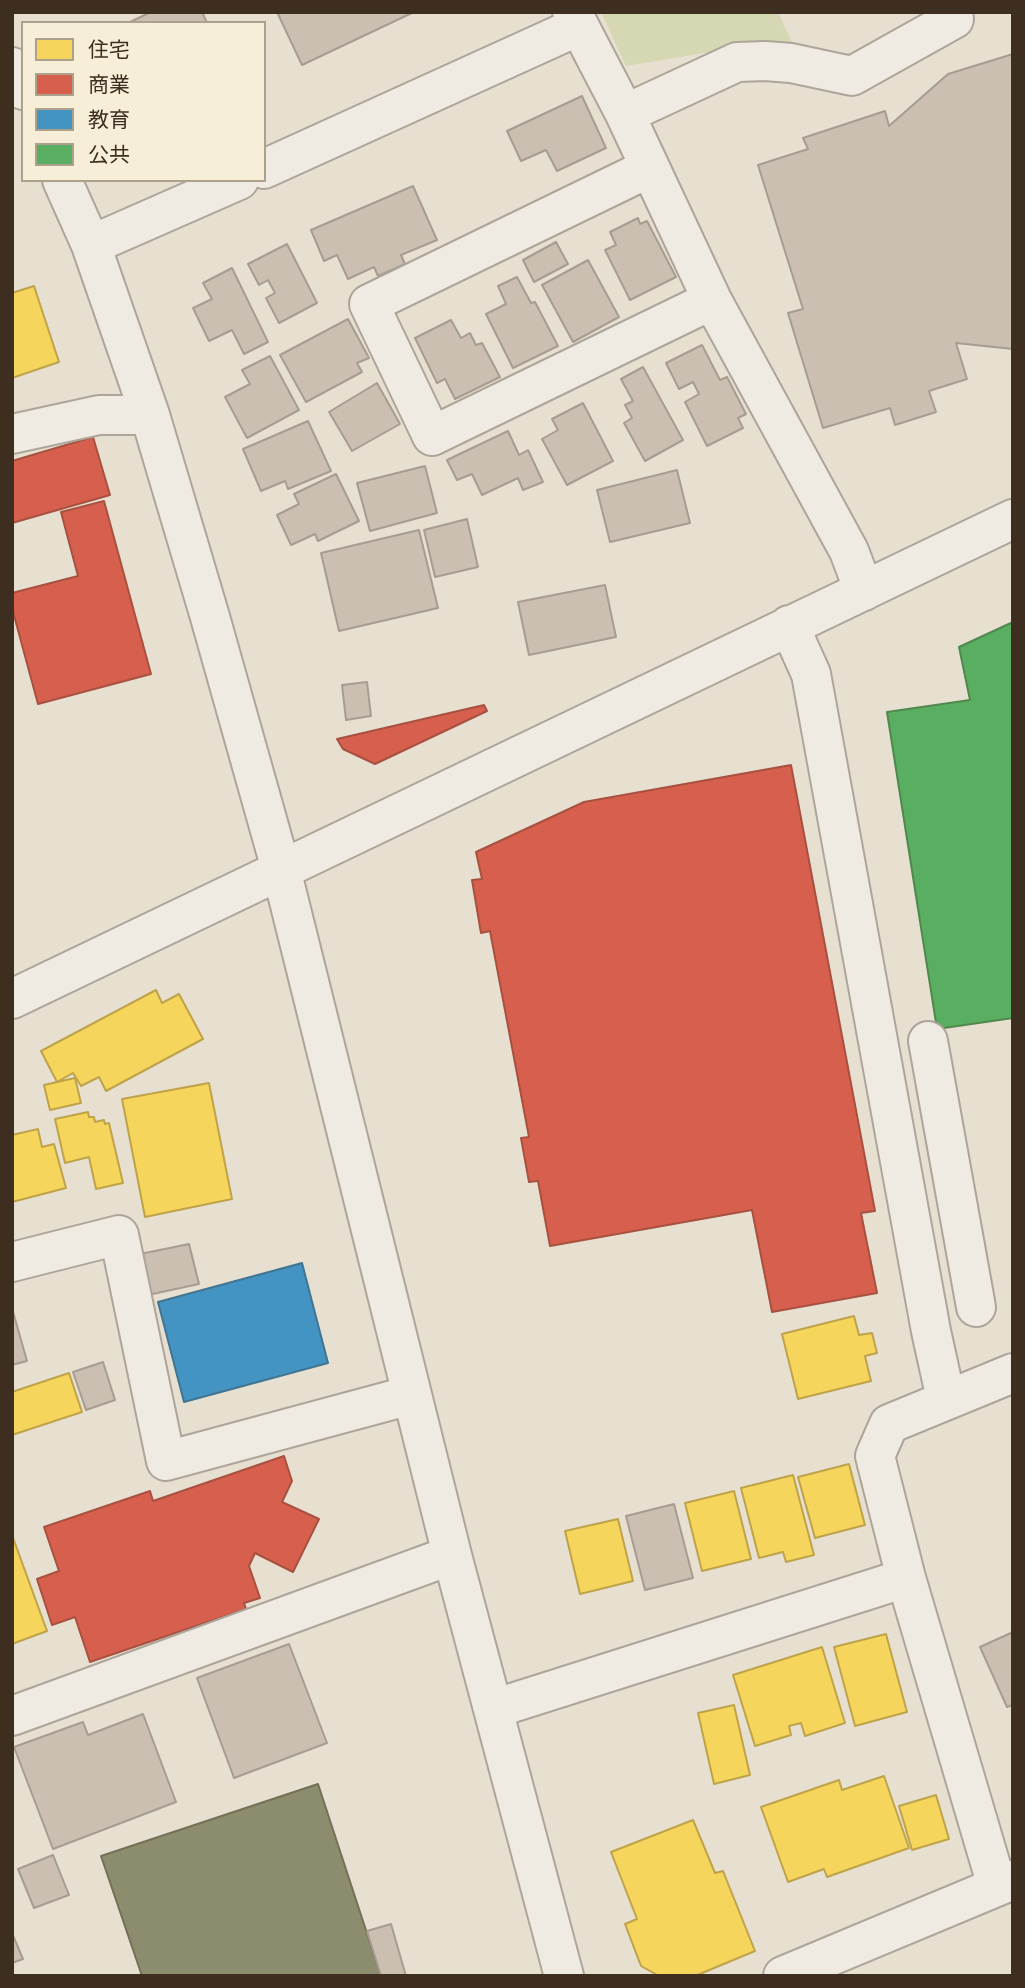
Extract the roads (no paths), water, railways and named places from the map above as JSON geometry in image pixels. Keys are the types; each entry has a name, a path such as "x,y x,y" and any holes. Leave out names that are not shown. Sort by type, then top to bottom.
{"street":[{"path":"625,114 737,62 791,63 852,76 954,19 952,12"},
{"path":"266,168 576,19 625,114 712,300 849,551 864,591"},
{"path":"12,67 21,86"},
{"path":"649,168 369,304 403,376 432,436 712,300"},
{"path":"63,182 90,245 150,415 281,869 411,1395 564,1976"},
{"path":"90,245 234,182"},
{"path":"12,434 99,415 150,415"},
{"path":"12,999 1013,519"},
{"path":"789,625 811,674 931,1331 947,1399"},
{"path":"928,1041 976,1307"},
{"path":"12,1262 119,1235 166,1461 411,1395"},
{"path":"783,1976 828,1967 1005,1883 906,1578 875,1456 889,1424 1013,1373"},
{"path":"12,1716 452,1555"},
{"path":"493,1709 906,1578"}]}
